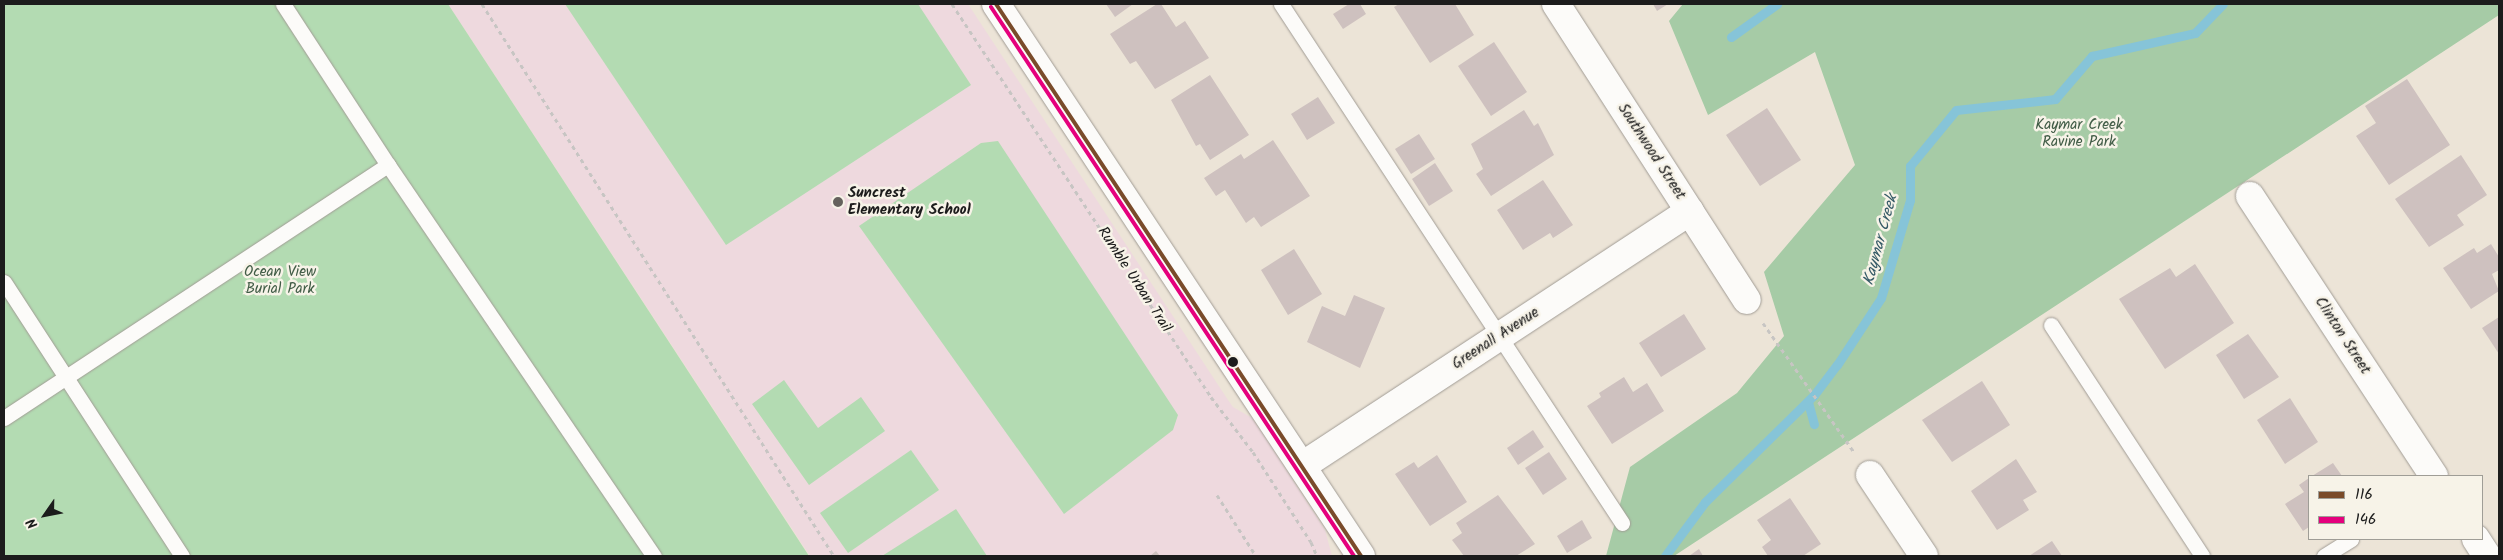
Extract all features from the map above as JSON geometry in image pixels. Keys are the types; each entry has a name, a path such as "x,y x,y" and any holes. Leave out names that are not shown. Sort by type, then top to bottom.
{"street":[{"path":"996,4 1361,556"},
{"name":"Southwood Street","path":"1556,4 1747,300"},
{"name":"Clinton Street","path":"2250,196 2433,475"},
{"name":"Greenall Avenue","path":"1302,466 1690,212"},
{"path":"1870,475 1924,556"},
{"path":"2477,540 2487,556"}],"lane":[{"path":"283,4 388,165 654,556"},
{"path":"1281,4 1622,523"},
{"path":"4,418 388,165"},
{"path":"4,282 182,556"},
{"path":"2051,325 2202,556"},
{"path":"2324,556 2349,540"}],"path":[{"path":"482,4 834,556"},
{"name":"Rumble Urban Trail","path":"952,4 1211,398 1254,452 1311,542 1317,556"},
{"path":"1747,300 1870,475"},
{"path":"1217,495 1256,556"}],"shaded area":[{"name":"Suncrest Elementary School","path":"448,4 968,4 1228,400 1233,407 1252,418 1268,442 1325,530 1332,556 810,556"}],"green space":[{"name":"Ocean View Burial Park","path":"4,4 448,4 809,556 4,556"},
{"path":"565,4 918,4 971,85 726,245"},
{"name":"Kaymar Creek Ravine Park","path":"1683,4 2499,4 2499,15 1674,556 1606,556 1630,467 1737,393 1784,336 1764,272 1855,165 1815,52 1708,115 1669,21"},
{"path":"998,141 1178,415 1173,430 1064,514 859,226 981,143"},
{"path":"784,380 818,428 861,397 885,431 809,485 752,404"},
{"path":"911,450 939,490 848,553 820,513"},
{"path":"956,509 987,556 882,556"}],"building":[{"path":"1106,4 1133,4 1115,17"},
{"path":"1157,4 1161,4 1176,27 1185,21 1209,58 1155,89 1136,61 1130,64 1110,34"},
{"path":"1349,4 1360,4 1366,14 1343,29 1333,14"},
{"path":"1399,4 1455,4 1474,35 1430,63 1394,7"},
{"path":"1653,4 1668,4 1657,11"},
{"path":"1494,42 1527,92 1491,116 1458,66"},
{"path":"1210,75 1249,135 1210,160 1200,144 1196,146 1171,100"},
{"path":"2407,79 2450,145 2389,185 2356,136 2376,123 2365,106"},
{"path":"1318,97 1335,123 1307,140 1291,114"},
{"path":"1767,108 1801,160 1760,186 1726,135"},
{"path":"1524,110 1534,126 1538,123 1554,155 1491,196 1476,174 1483,169 1471,144"},
{"path":"1419,134 1435,159 1411,174 1395,149"},
{"path":"1273,140 1310,196 1261,227 1254,217 1246,223 1225,190 1216,196 1204,178 1241,154 1244,159"},
{"path":"2461,155 2487,195 2457,215 2464,225 2429,247 2395,199"},
{"path":"1435,163 1453,191 1429,206 1412,179"},
{"path":"1543,180 1573,225 1553,238 1550,233 1523,250 1497,210"},
{"path":"2491,244 2499,257 2499,270 2492,274 2499,291 2471,309 2443,268 2474,248 2477,253"},
{"path":"1294,249 1322,294 1288,315 1261,270"},
{"path":"2195,264 2234,323 2165,369 2119,299 2170,268 2176,277"},
{"path":"1354,295 1385,308 1360,368 1307,342 1322,306 1345,316"},
{"path":"1684,314 1706,349 1661,377 1639,343"},
{"path":"2499,317 2499,354 2482,328"},
{"path":"2248,334 2279,377 2244,399 2216,355"},
{"path":"1624,377 1633,392 1647,383 1664,411 1612,444 1587,406 1601,397 1599,393"},
{"path":"1982,381 2010,425 1952,462 1922,420"},
{"path":"2290,398 2318,442 2285,464 2257,420"},
{"path":"1533,430 1544,447 1518,465 1507,448"},
{"path":"1549,452 1567,479 1543,495 1525,468"},
{"path":"1437,455 1467,502 1430,526 1395,474 1414,462 1418,468"},
{"path":"2016,459 2037,492 2023,500 2029,510 1997,530 1971,491"},
{"path":"2333,463 2341,475 2314,475"},
{"path":"2308,479 2308,528 2303,531 2285,504 2304,492 2299,485"},
{"path":"1498,495 1535,544 1516,556 1464,556 1452,540 1462,533 1456,523"},
{"path":"1790,498 1821,544 1803,556 1768,556 1762,547 1771,540 1757,520"},
{"path":"1582,520 1592,538 1567,553 1557,536"},
{"path":"2052,541 2062,556 2029,556"},
{"path":"1699,549 1703,556 1689,556"},
{"path":"1156,551 1160,556 1150,556"}],"waterway":[{"path":"1731,37 1777,4"},
{"name":"Kaymar Creek","path":"1665,556 1705,502 1814,395 1837,365 1881,298 1910,200 1910,166 1956,110 2055,99 2092,56 2195,33 2223,4"},
{"path":"1808,402 1814,424"}],"transit line":[{"name":"116","path":"996,4 1361,556"},
{"name":"146","path":"991,7 1354,556"}],"place":[{"name":"Suncrest Elementary School","path":"838,202"}]}
